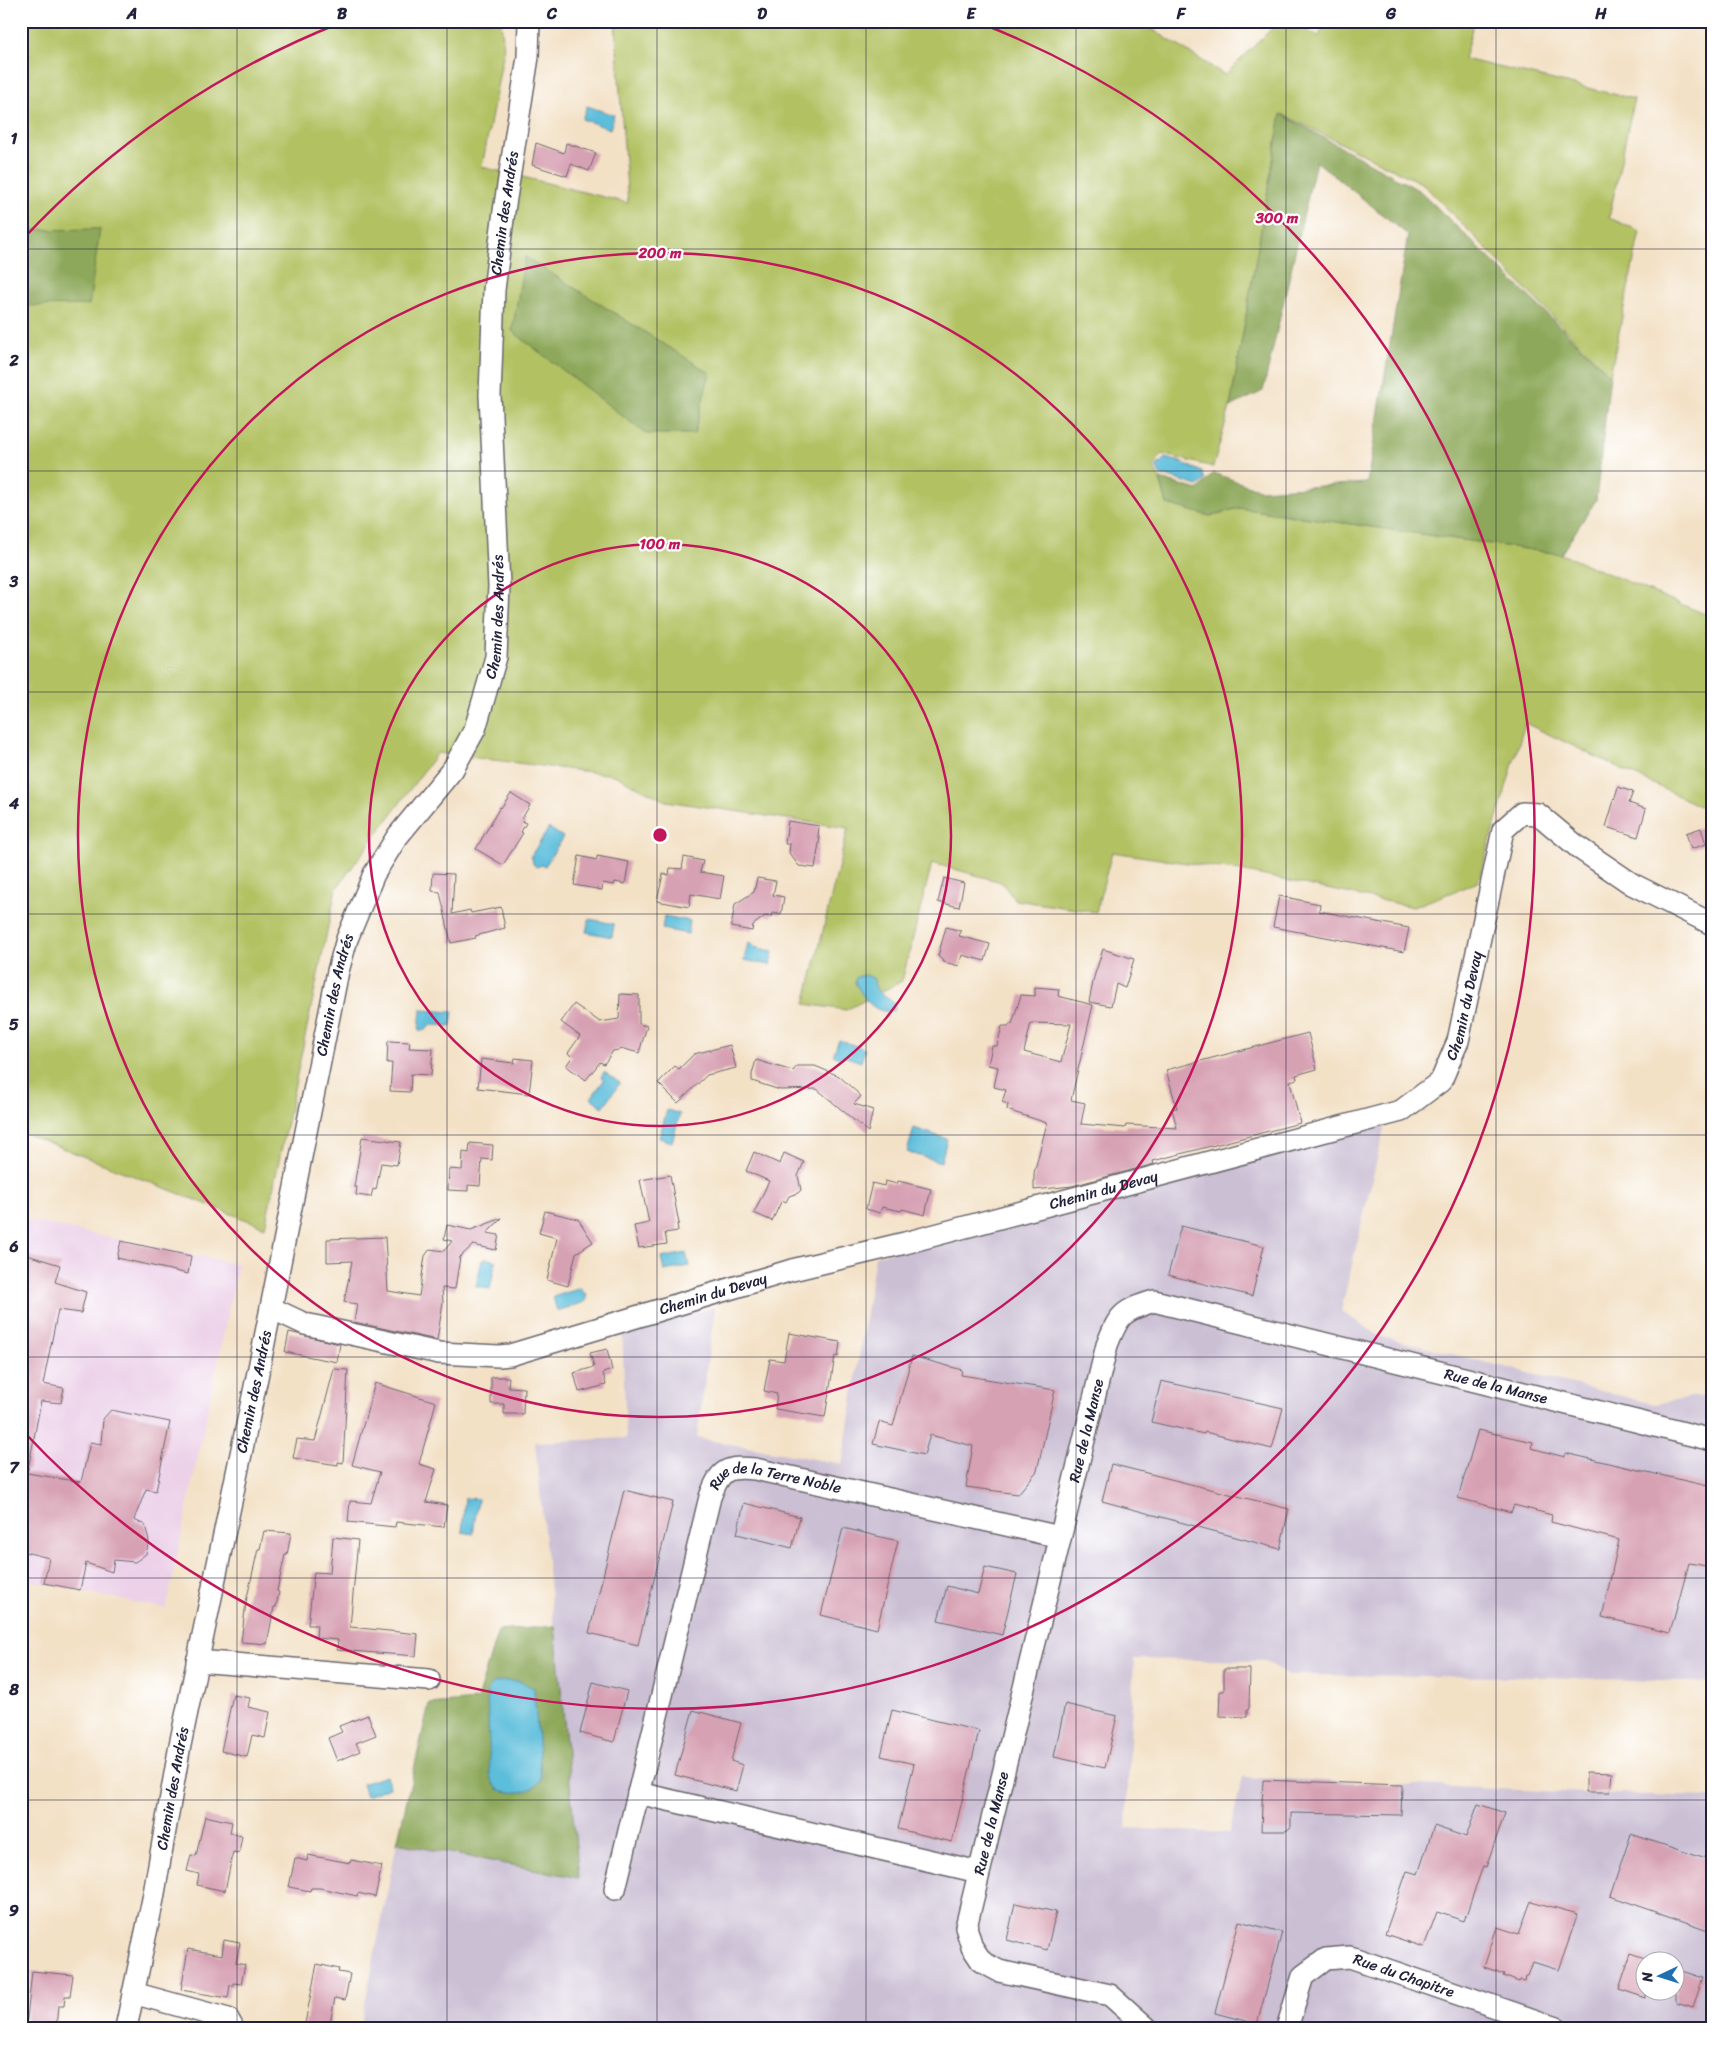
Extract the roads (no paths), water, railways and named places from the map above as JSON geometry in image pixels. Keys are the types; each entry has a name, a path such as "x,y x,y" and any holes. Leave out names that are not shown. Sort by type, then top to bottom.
{"street":[{"name":"Chemin des Andrés","path":"126,2028 153,1899 180,1745 271,1308 338,971 347,939 374,874 397,837 453,769 475,729 496,657 499,586 490,395 494,290 528,56 529,21"},
{"name":"Chemin du Devay","path":"271,1308 304,1324 439,1353 510,1355 792,1270 905,1243 1401,1110 1440,1081 1458,1041 1503,830 1522,814 1538,814 1580,848 1632,884 1712,924"},
{"name":"Rue de la Manse","path":"1147,2028 1110,1995 999,1972 982,1962 972,1947 966,1926 1107,1346 1117,1321 1133,1308 1154,1301 1712,1440"},
{"name":"Rue de la Terre Noble","path":"615,1889 710,1497 717,1479 725,1472 735,1468 755,1469 1060,1537"},
{"path":"198,1661 429,1680"},
{"path":"638,1793 979,1872"},
{"name":"Rue du Chapitre","path":"1286,2028 1303,1976 1326,1959 1350,1957 1558,2028"},
{"path":"134,1993 228,2019 233,2028"}],"water":[{"path":"587,106 614,115 610,129 582,119"},
{"path":"1165,458 1180,462 1202,472 1205,480 1198,486 1161,476 1156,467"},
{"path":"549,828 563,837 545,866 536,867 530,857"},
{"path":"664,916 690,921 688,934 662,929"},
{"path":"589,919 614,924 612,937 586,932"},
{"path":"748,943 754,947 773,951 770,965 744,960"},
{"path":"866,975 874,979 874,984 881,994 895,1004 894,1010 887,1011 875,1008 862,994 855,982 856,977"},
{"path":"421,1010 453,1012 451,1026 431,1025 426,1030 419,1030"},
{"path":"839,1040 865,1049 861,1062 844,1056 839,1058 833,1055"},
{"path":"604,1072 620,1083 603,1107 591,1098 604,1080 601,1077"},
{"path":"667,1110 680,1114 672,1142 659,1138"},
{"path":"914,1128 947,1139 941,1162 907,1152"},
{"path":"686,1253 689,1266 664,1271 661,1258"},
{"path":"485,1258 496,1261 490,1289 476,1286 482,1260 484,1261"},
{"path":"581,1288 582,1292 587,1294 585,1302 557,1311 553,1297"},
{"path":"465,1498 478,1499 473,1534 462,1532"},
{"path":"519,1681 534,1688 541,1779 533,1788 522,1792 499,1790 493,1783 490,1775 487,1691 494,1683"},
{"path":"386,1776 390,1787 366,1796 362,1784"}]}
